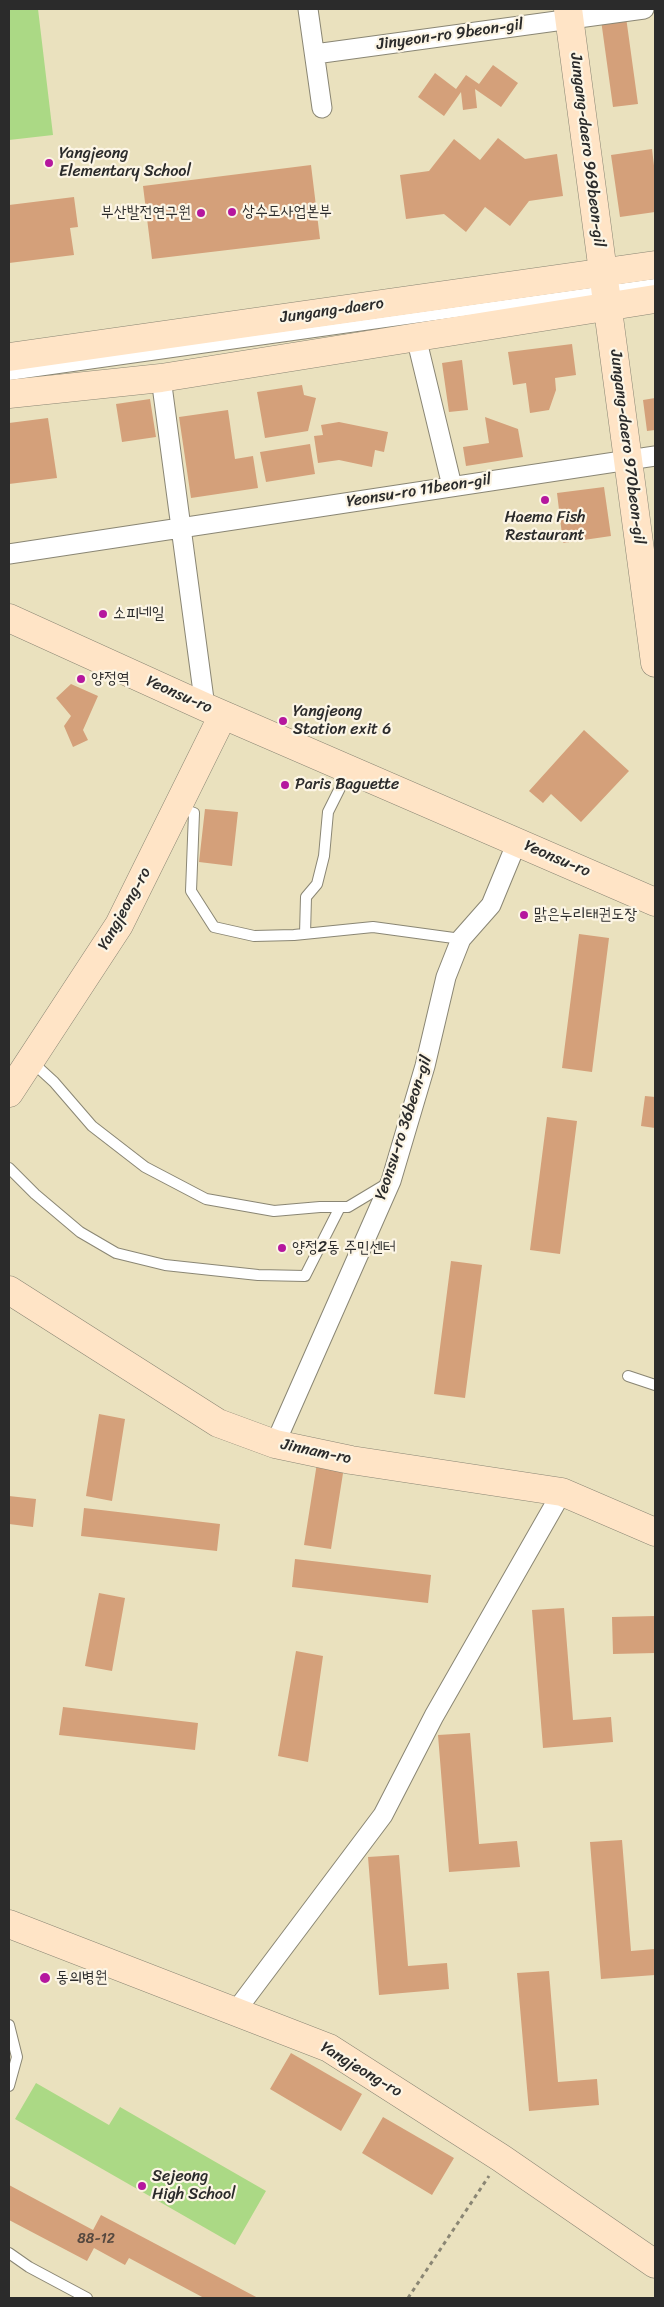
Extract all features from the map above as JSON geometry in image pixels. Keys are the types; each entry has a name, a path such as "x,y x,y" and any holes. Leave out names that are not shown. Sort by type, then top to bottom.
{"street":[{"path":"308,9 322,108"},
{"name":"Jinyeon-ro 9beon-gil","path":"315,54 569,14 644,9"},
{"name":"Jungang-daero 969beon-gil","path":"569,14 606,289"},
{"name":"Jungang-daero","path":"9,394 161,378 416,337 606,289 655,265"},
{"name":"Jungang-daero","path":"9,357 606,289 655,299"},
{"name":"Jungang-daero 970beon-gil","path":"606,289 628,460 649,566 655,663"},
{"path":"416,337 452,486"},
{"path":"161,378 182,527 214,711"},
{"name":"Yeonsu-ro 11beon-gil","path":"9,554 655,456"},
{"name":"Yeonsu-ro","path":"9,618 214,711 655,902"},
{"name":"Yangjeong-ro","path":"9,1094 119,925 178,807 214,711"},
{"name":"Yeonsu-ro 36beon-gil","path":"274,1444 391,1181 425,1066 446,977 461,939 491,905 517,842"},
{"name":"Jinnam-ro","path":"9,1290 218,1423 274,1444 351,1460 562,1492 655,1532"},
{"path":"235,2012 383,1815 434,1716 562,1492"},
{"name":"Yangjeong-ro","path":"9,1924 328,2048 501,2158 655,2264"}],"lane":[{"path":"9,375 606,289 655,284"},
{"path":"305,934 306,897 316,884 324,856 328,812 350,770"},
{"path":"178,807 194,813 191,892 214,927 254,936 305,934 373,927 461,939"},
{"path":"30,1060 54,1082 92,1126 145,1168 206,1199 274,1211 348,1207 391,1181"},
{"path":"9,1168 35,1194 80,1232 116,1253 165,1265 258,1275 305,1276 340,1207"},
{"path":"628,1376 655,1386"},
{"path":"9,2025 17,2057 9,2086"},
{"path":"9,2253 29,2267 87,2298"}],"path":[{"path":"408,2298 501,2158"}],"green space":[{"path":"9,9 38,9 53,135 9,140"},
{"path":"36,2083 109,2125 120,2107 266,2191 235,2245 15,2119"}],"building":[{"path":"626,17 638,104 613,107 601,20"},
{"path":"493,65 518,83 501,107 475,89 477,108 463,110 461,92 444,116 418,97 435,73 456,89 466,75 479,84"},
{"path":"498,138 525,159 557,154 563,196 529,201 510,226 485,207 466,232 444,214 406,219 400,175 429,171 454,139 480,160"},
{"path":"652,149 655,174 655,212 620,217 611,155"},
{"name":"상수도사업본부","path":"311,165 320,239 152,259 143,186"},
{"path":"74,197 78,227 70,228 74,255 9,263 9,205"},
{"path":"572,344 576,375 555,378 556,390 549,410 530,413 526,383 513,385 508,352"},
{"path":"462,360 468,410 449,412 442,363"},
{"path":"302,385 304,395 316,398 308,431 265,438 257,392"},
{"path":"655,398 655,430 647,431 643,400"},
{"path":"150,399 156,437 122,442 116,404"},
{"path":"228,410 235,459 253,456 258,488 191,498 179,417"},
{"path":"485,417 518,429 523,457 466,466 463,447 489,443"},
{"path":"48,418 57,478 9,484 9,423"},
{"path":"339,422 388,432 384,452 375,450 372,467 339,460 318,463 314,436 323,435 321,425"},
{"path":"310,444 315,474 266,482 260,452"},
{"path":"604,487 611,536 563,543 557,493"},
{"path":"71,684 98,696 83,730 88,740 73,747 64,726 71,716 56,698"},
{"path":"584,730 629,771 581,822 551,794 543,803 529,791"},
{"path":"205,809 238,812 232,866 199,862"},
{"path":"579,934 609,938 592,1072 562,1068"},
{"path":"645,1096 655,1097 655,1128 641,1126"},
{"path":"547,1117 577,1121 560,1254 530,1250"},
{"path":"451,1261 482,1265 465,1398 434,1394"},
{"path":"99,1414 125,1419 112,1501 86,1496"},
{"path":"317,1463 344,1467 331,1549 304,1545"},
{"path":"9,1496 36,1499 33,1527 9,1524"},
{"path":"84,1508 220,1524 217,1551 81,1536"},
{"path":"295,1559 431,1575 428,1603 292,1587"},
{"path":"99,1593 125,1598 112,1671 85,1666"},
{"path":"564,1608 573,1720 611,1717 613,1742 543,1748 532,1610"},
{"path":"655,1616 655,1653 613,1654 612,1617"},
{"path":"296,1651 323,1656 308,1762 278,1756"},
{"path":"63,1707 198,1723 195,1750 59,1735"},
{"path":"470,1733 479,1844 517,1841 520,1867 449,1872 438,1735"},
{"path":"622,1840 631,1951 655,1949 655,1975 601,1979 590,1842"},
{"path":"399,1855 408,1966 447,1963 449,1989 379,1995 368,1857"},
{"path":"549,1971 558,2082 597,2079 599,2105 529,2111 517,1973"},
{"path":"291,2053 362,2094 341,2131 270,2089"},
{"path":"383,2117 454,2158 432,2195 362,2153"},
{"path":"9,2185 93,2230 101,2215 258,2298 204,2298 129,2258 125,2265 94,2248 87,2261 9,2220"}],"place":[{"name":"Yangjeong Elementary School","path":"49,163"},
{"name":"상수도사업본부","path":"232,212"},
{"name":"부산발전연구원","path":"201,213"},
{"name":"Haema Fish Restaurant","path":"545,500"},
{"name":"소피네일","path":"103,614"},
{"name":"양정역","path":"81,679"},
{"name":"Yangjeong Station exit 6","path":"283,721"},
{"name":"Paris Baguette","path":"285,785"},
{"name":"맑은누리태권도장","path":"524,915"},
{"name":"양정2동 주민센터","path":"282,1248"},
{"name":"동의병원","path":"45,1978"},
{"name":"Sejeong High School","path":"142,2186"}]}
